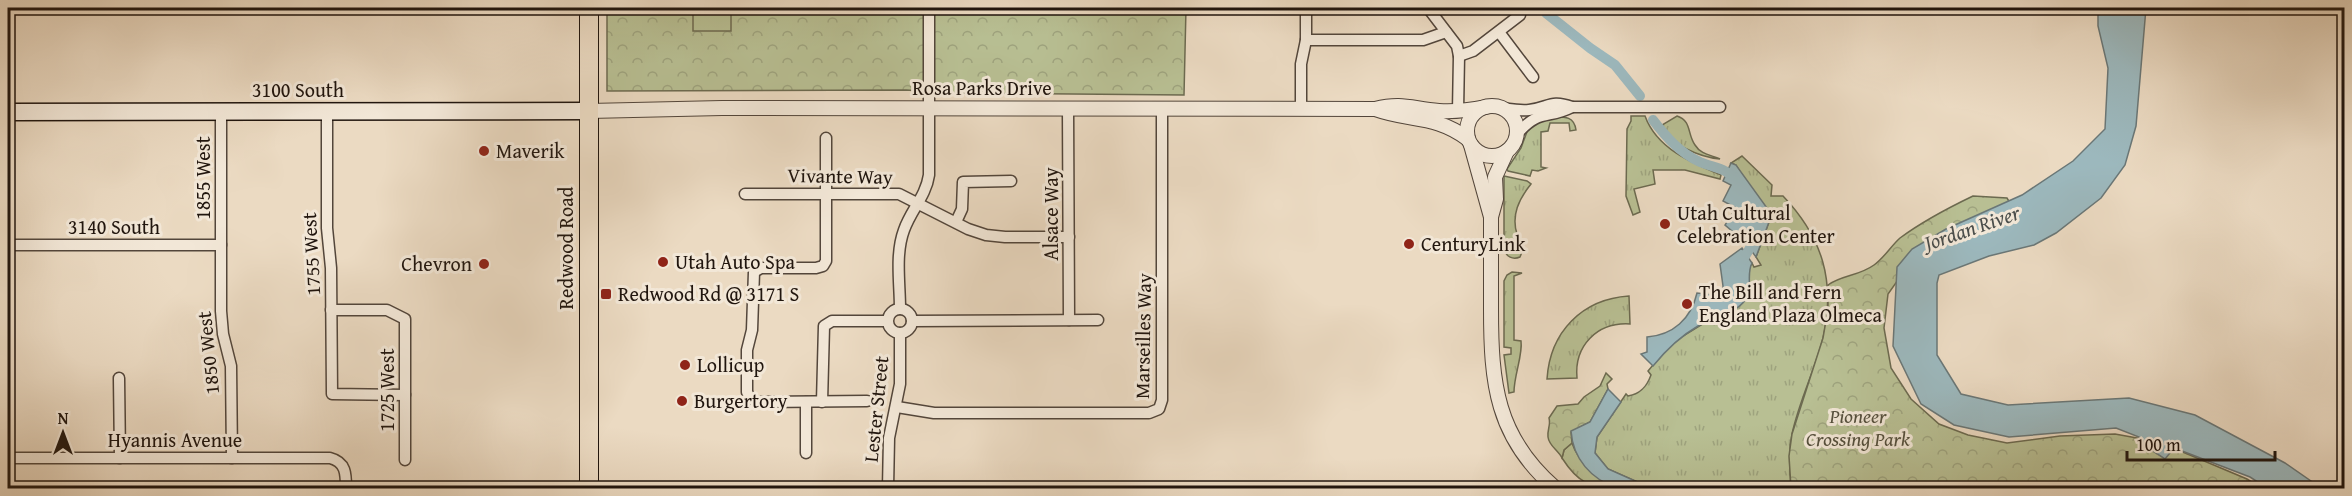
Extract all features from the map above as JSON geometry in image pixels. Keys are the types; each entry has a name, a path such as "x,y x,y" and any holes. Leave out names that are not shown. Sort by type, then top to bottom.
{"main road":[{"name":"Redwood Road","path":"589,8 589,489"},
{"name":"3100 South","path":"8,112 589,111"}],"street":[{"path":"900,309 902,238 908,221 926,191 929,175 929,8"},
{"path":"1301,109 1301,64 1306,40 1306,8"},
{"path":"1428,8 1457,46 1459,56 1458,111"},
{"path":"1459,56 1473,51 1520,15"},
{"path":"1306,40 1423,40 1446,32"},
{"path":"1498,32 1533,77"},
{"name":"Rosa Parks Drive","path":"589,111 722,108 1375,109 1394,104 1431,110 1458,111 1493,107 1532,110 1548,104 1560,103 1572,107 1720,107"},
{"path":"1469,142 1481,154 1488,156 1507,151 1517,134 1511,115 1493,107 1474,114 1468,125 1469,142 1491,217"},
{"name":"Rosa Parks Drive","path":"1517,134 1526,123 1536,117 1561,113 1572,107"},
{"name":"Alsace Way","path":"1068,108 1069,320"},
{"name":"Marseilles Way","path":"897,407 934,413 1149,413 1159,410 1162,400 1162,108"},
{"name":"Rosa Parks Drive","path":"1375,109 1393,116 1415,117 1446,124 1469,142"},
{"name":"1855 West","path":"221,111 221,245"},
{"name":"1755 West","path":"327,111 327,228 331,268 332,394 405,395"},
{"path":"826,138 827,259 825,264 816,268 761,268 752,275 752,330 747,348 747,389 750,398 758,402 867,401"},
{"path":"1507,151 1495,177 1496,199 1491,217 1491,352 1496,392 1505,420 1518,445 1555,489"},
{"path":"956,222 962,209 963,182 1011,181"},
{"name":"Vivante Way","path":"745,194 899,194 968,229 996,237 1069,237"},
{"name":"3140 South","path":"8,245 221,245"},
{"name":"1850 West","path":"221,245 221,323 231,376 232,458"},
{"path":"900,309 907,311 912,321 909,328 900,333 892,330 887,321 890,313 900,309"},
{"name":"1725 West","path":"331,310 387,310 405,319 405,460"},
{"path":"912,321 1098,320"},
{"path":"822,402 823,331 826,323 832,321 887,321"},
{"name":"Lester Street","path":"888,489 888,450 900,384 900,333"},
{"path":"119,378 120,458"},
{"path":"806,402 806,453"},
{"name":"Hyannis Avenue","path":"8,458 330,458 342,464 346,489"}],"green space":[{"path":"607,8 1186,8 1184,95 950,93 906,90 607,91"},
{"path":"693,8 731,8 731,31 693,31"},
{"path":"1631,116 1645,116 1651,128 1667,146 1687,160 1721,175 1720,179 1685,170 1653,170 1655,184 1634,189 1640,212 1633,215 1626,196 1627,129"},
{"path":"1677,116 1687,124 1697,148 1703,153 1720,159 1695,153 1671,138 1662,125"},
{"path":"1550,117 1570,119 1576,130 1570,131 1569,123 1550,123 1548,131 1541,132 1541,167 1546,168 1538,171 1532,170 1530,176 1508,171 1507,169 1521,148 1528,129 1532,124"},
{"path":"1742,156 1772,185 1771,196 1783,196 1808,227 1823,261 1826,279 1828,298 1823,338 1795,422 1791,441 1791,488 1651,488 1608,469 1595,453 1597,437 1626,394 1628,396 1637,393 1645,386 1651,375 1648,371 1668,347 1711,319 1749,289 1749,268 1752,263 1754,267 1761,265 1756,257 1769,222 1736,165 1731,163"},
{"path":"1504,176 1531,184 1520,201 1516,214 1515,227 1522,252 1517,258 1508,256 1504,249"},
{"name":"Pioneer Crossing Park","path":"1973,196 2007,198 2013,208 1905,270 1888,294 1884,328 1891,368 1911,399 1939,424 1968,435 2007,443 2060,436 2115,434 2159,442 2247,479 2261,488 1791,488 1789,456 1792,434 1823,338 1828,309 1828,285 1868,269 1878,262 1900,238 1936,215"},
{"path":"1512,272 1522,273 1514,276 1514,340 1521,341 1521,347 1514,392 1509,393 1504,355 1511,354 1511,348 1504,347 1504,281"},
{"path":"1629,296 1630,324 1607,327 1590,338 1579,356 1577,378 1547,379 1554,347 1571,321 1583,311 1597,304 1612,298"},
{"path":"1606,373 1612,379 1607,384 1608,389 1590,422 1571,432 1572,443 1564,450 1562,458 1549,440 1549,418 1557,406 1578,404 1600,386"},
{"path":"1572,443 1575,451 1591,470 1619,488 1592,485 1579,478 1562,458 1564,450"}],"water":[{"name":"Jordan River","path":"2098,8 2146,8 2136,126 2125,165 2101,198 2056,233 2034,245 1989,256 1939,275 1937,355 1961,394 2008,405 2129,398 2195,415 2285,463 2321,488 2267,488 2250,477 2174,448 2165,459 2142,444 2139,437 2116,428 2009,437 1954,425 1921,404 1893,346 1897,267 1912,249 1946,229 2022,195 2073,161 2105,129 2108,68 2098,26"},
{"path":"1731,163 1736,165 1767,208 1769,222 1756,257 1745,242 1725,225 1736,208 1723,201 1731,185 1723,181"},
{"path":"1742,248 1752,263 1746,299 1736,309 1698,326 1685,335 1653,366 1641,354 1647,352 1647,337 1665,333 1680,324 1690,311 1697,293 1722,296 1720,264"},
{"path":"1608,389 1621,402 1597,437 1595,453 1608,469 1651,488 1634,490 1617,488 1608,484 1585,467 1575,450 1571,431 1590,422"}],"waterway":[{"path":"1542,8 1590,48 1615,65 1640,96"},
{"path":"1653,120 1686,154 1724,171 1738,181"},
{"path":"1739,266 1750,248 1753,234"}],"place":[{"name":"Maverik","path":"484,151"},
{"name":"Utah Cultural Celebration Center","path":"1665,224"},
{"name":"CenturyLink","path":"1409,244"},
{"name":"Utah Auto Spa","path":"663,262"},
{"name":"Chevron","path":"484,264"},
{"name":"Redwood Rd @ 3171 S","path":"606,294"},
{"name":"The Bill and Fern England Plaza Olmeca","path":"1687,304"},
{"name":"Lollicup","path":"685,365"},
{"name":"Burgertory","path":"682,401"}]}
